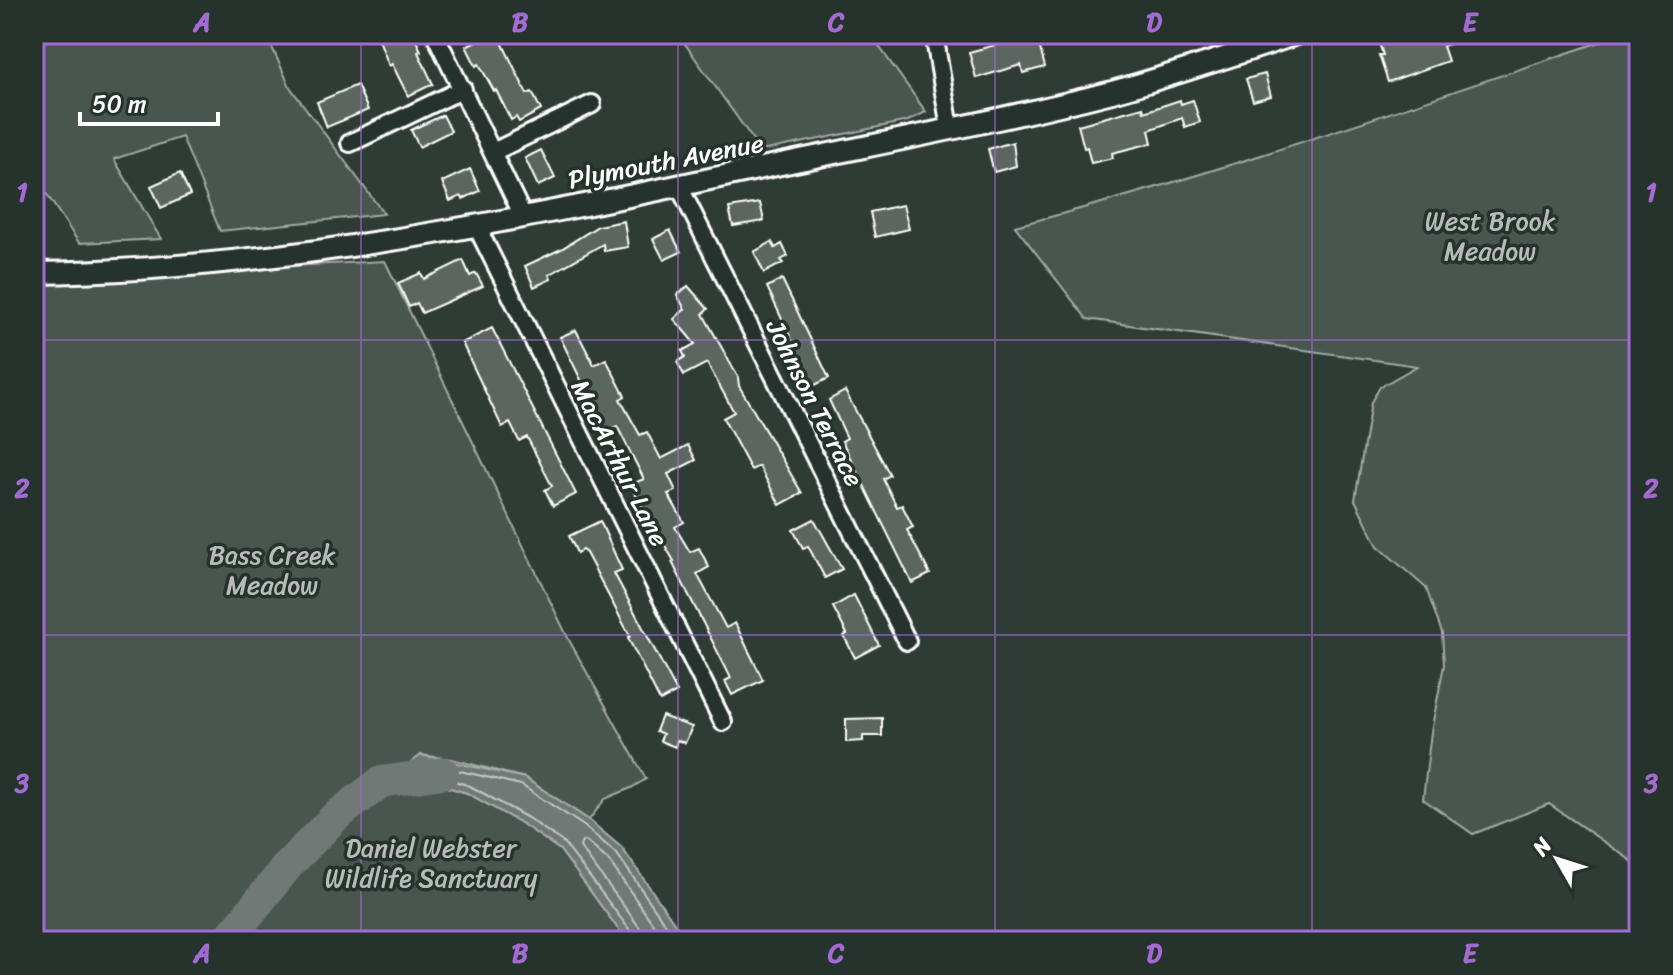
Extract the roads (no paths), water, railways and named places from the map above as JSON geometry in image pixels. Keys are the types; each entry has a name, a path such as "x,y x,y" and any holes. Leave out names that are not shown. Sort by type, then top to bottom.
{"street":[{"path":"435,34 523,216"},
{"path":"934,34 950,128"},
{"name":"Plymouth Avenue","path":"34,273 150,269 298,255 476,225 679,186 1115,91 1297,34"},
{"path":"350,143 463,89"},
{"path":"493,152 592,104"},
{"name":"Johnson Terrace","path":"679,186 907,641"},
{"name":"MacArthur Lane","path":"476,225 723,722"}],"water":[{"path":"421,755 525,778 589,820 622,848 687,941 627,941 560,850 524,825 467,793 441,785 402,787 400,778 406,766"}],"waterway":[{"path":"227,941 289,864 335,817 381,782 443,773"}],"park label":[{"name":"West Brook Meadow","path":"1490,236"},
{"name":"Bass Creek Meadow","path":"272,570"},
{"name":"Daniel Webster Wildlife Sanctuary","path":"431,863"}]}
